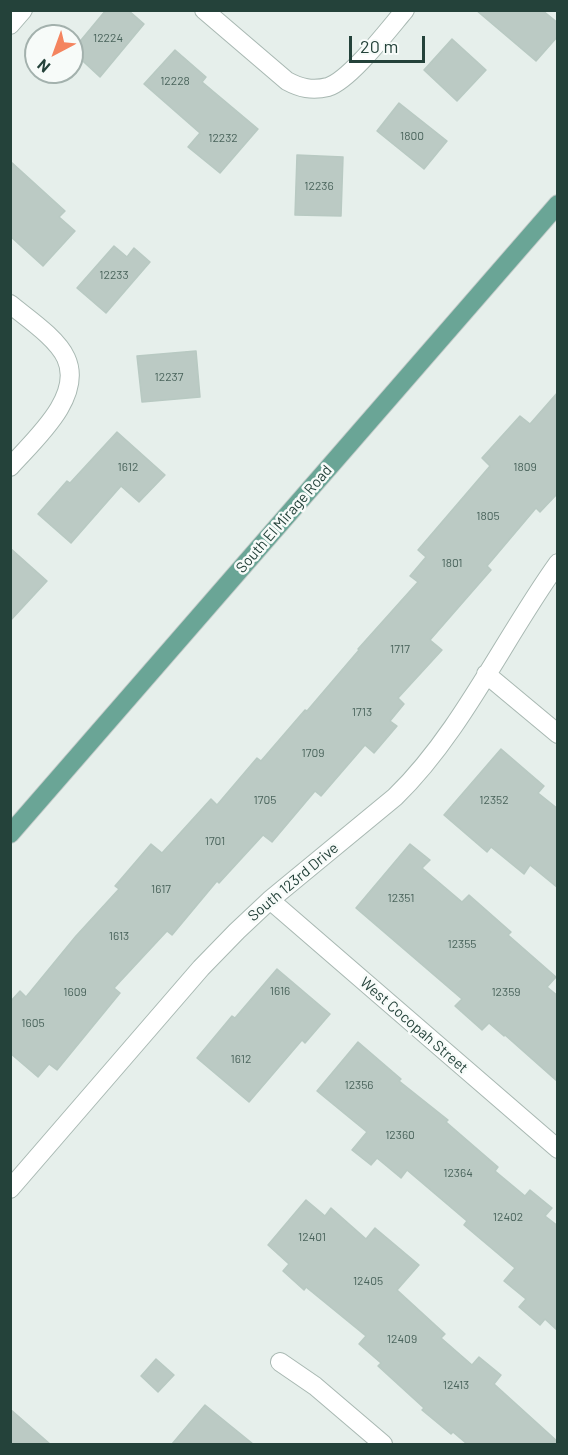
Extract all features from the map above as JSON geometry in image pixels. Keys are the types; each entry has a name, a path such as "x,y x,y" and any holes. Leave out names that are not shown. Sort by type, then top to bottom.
{"main road":[{"name":"South El Mirage Road","path":"10,834 558,204"}],"street":[{"path":"10,25 23,10"},
{"path":"204,10 287,81 300,88 315,89 330,86 344,77 405,10"},
{"path":"10,304 55,344 66,357 72,375 60,408 10,466"},
{"name":"South 123rd Drive","path":"10,1189 17,1169 201,968 270,900 395,797 411,781 440,745 558,563"},
{"path":"486,674 558,734"},
{"name":"West Cocopah Street","path":"270,900 558,1149"},
{"path":"280,1362 323,1393 383,1444"}],"building":[{"path":"106,10 128,10 144,24 100,77 84,62 84,37"},
{"path":"476,10 542,10 558,23 558,36 536,61"},
{"path":"452,39 486,70 457,101 424,70"},
{"path":"175,50 206,77 202,82 258,129 220,173 188,147 200,133 144,84"},
{"path":"399,103 447,141 424,169 377,131"},
{"path":"297,155 343,157 341,216 295,215"},
{"path":"10,161 65,211 59,217 75,231 43,266 10,236"},
{"path":"114,246 127,257 134,248 150,262 106,313 77,288"},
{"path":"196,351 200,397 142,402 137,356"},
{"path":"558,392 558,493 540,512 536,508 487,566 491,570 430,640 442,650 398,698 404,704 390,721 397,726 374,753 365,745 321,796 315,791 272,842 263,835 219,883 217,881 172,935 167,931 114,988 120,993 57,1070 49,1064 38,1077 10,1053 10,1002 20,991 26,997 76,936 119,889 115,886 151,844 162,853 211,799 217,805 257,758 261,761 305,710 307,711 418,582 410,576 426,557 418,550 490,466 482,458 520,416 530,424"},
{"path":"117,432 165,475 139,502 121,486 71,543 38,514 67,481 70,483"},
{"path":"10,548 47,581 10,621"},
{"path":"501,749 544,786 538,793 558,809 558,888 530,865 524,874 491,847 487,852 444,815"},
{"path":"410,844 430,860 422,868 462,902 469,895 511,932 508,935 556,977 547,987 558,996 558,1082 489,1023 482,1030 455,1006 462,999 356,908"},
{"path":"277,969 330,1014 305,1043 302,1040 249,1102 197,1058 232,1016 235,1018"},
{"path":"358,1042 498,1167 495,1171 525,1196 530,1190 552,1208 545,1216 558,1226 558,1331 545,1319 540,1325 519,1307 526,1299 504,1281 515,1268 464,1225 467,1221 407,1170 401,1178 377,1158 371,1165 352,1150 367,1132 317,1091"},
{"path":"306,1200 325,1216 331,1208 366,1239 375,1228 419,1265 397,1290 445,1334 441,1338 472,1365 479,1357 501,1375 494,1384 558,1444 467,1444 422,1410 424,1408 378,1366 381,1363 359,1344 366,1336 306,1287 304,1290 283,1271 289,1264 268,1245"},
{"path":"156,1359 174,1375 158,1392 141,1376"},
{"path":"205,1405 253,1444 172,1444"},
{"path":"10,1409 50,1444 10,1444"}]}
